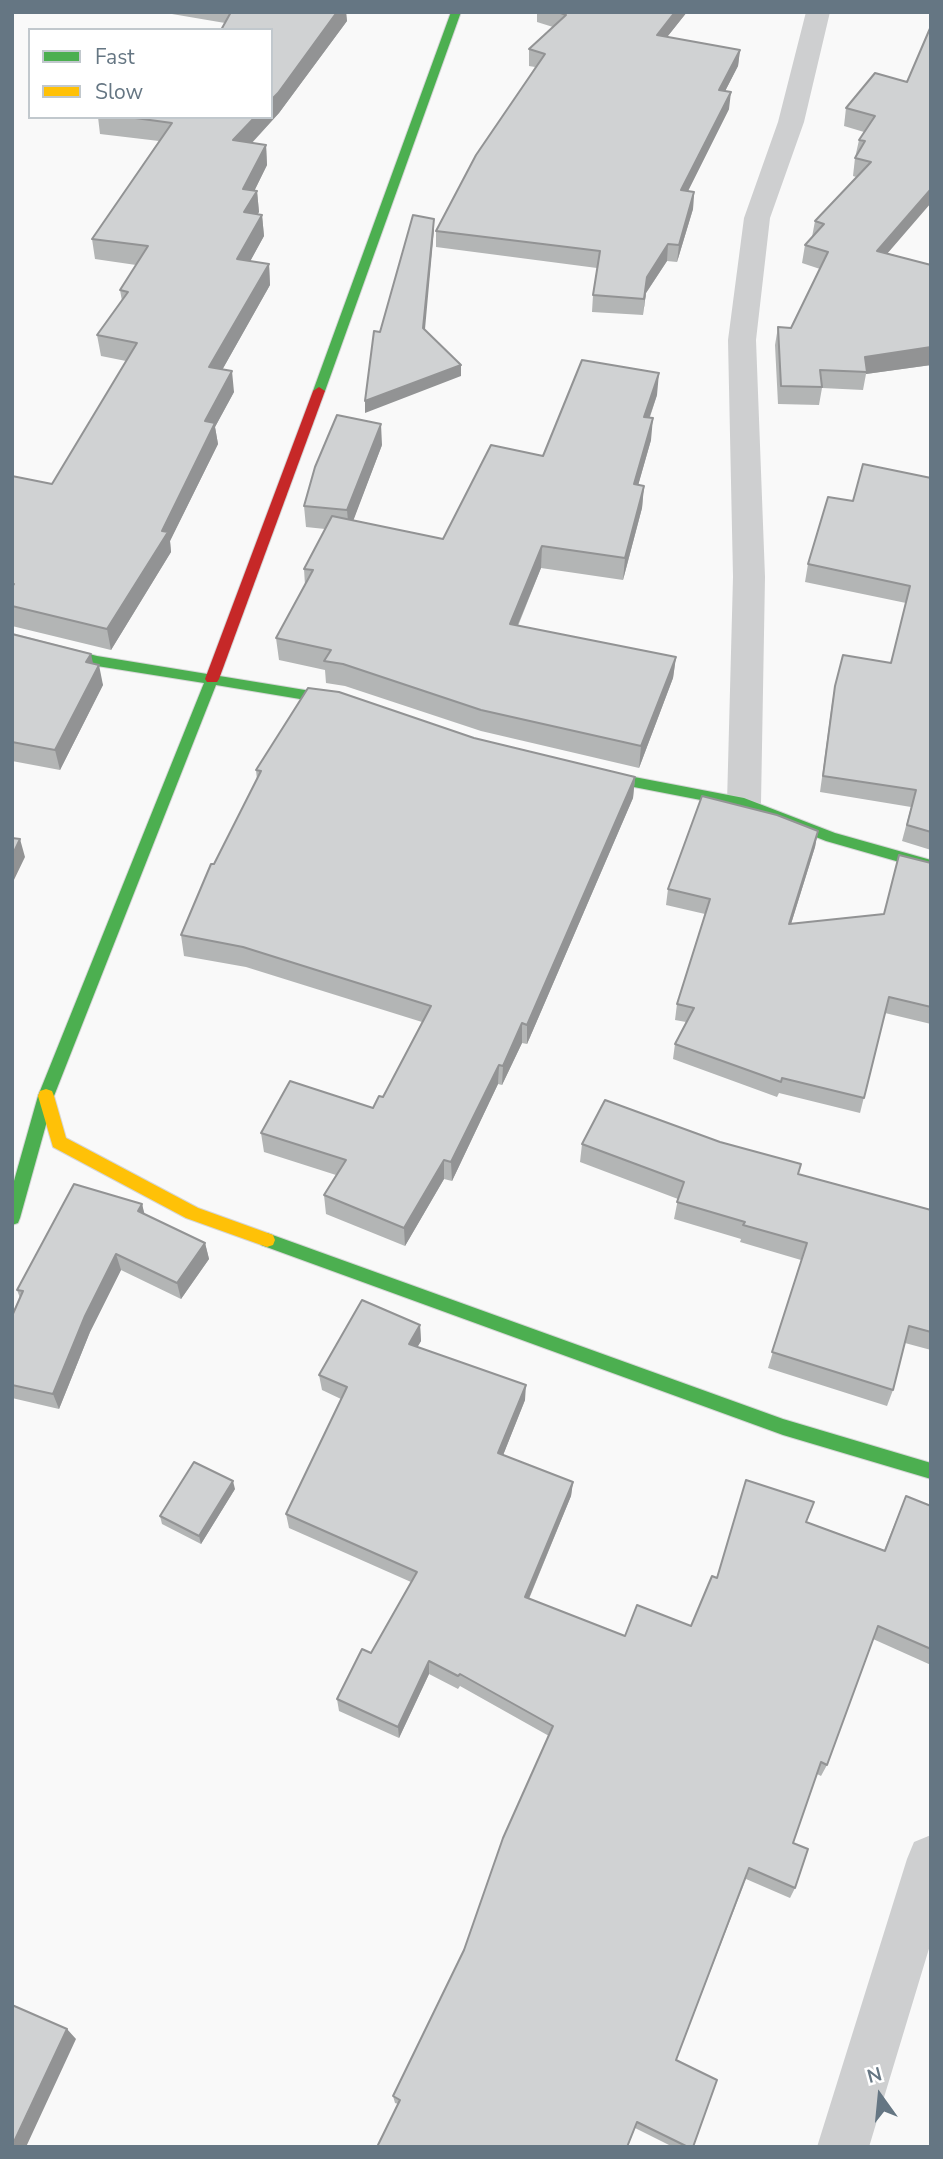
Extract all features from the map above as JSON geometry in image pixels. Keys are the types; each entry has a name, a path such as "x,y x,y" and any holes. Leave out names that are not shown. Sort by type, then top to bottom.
{"street":[{"path":"12,1218 46,1096 212,678 351,308 456,12"},
{"path":"744,803 749,578 742,340 757,218 791,122 818,12"},
{"path":"12,639 97,661 344,700 370,709"},
{"path":"563,767 744,803 831,837 931,866"},
{"path":"46,1096 59,1142 192,1213 783,1427 931,1471"},
{"path":"843,2147 931,1859"}],"building":[{"path":"231,12 337,12 273,98 273,28 222,28"},
{"path":"558,12 675,12 657,35 740,50 719,90 731,92 681,190 694,192 679,245 668,244 647,277 644,299 593,295 600,251 436,231 476,155 545,54 529,49 566,15"},
{"path":"931,26 931,189 877,251 931,265 931,347 865,357 867,372 820,370 822,387 781,386 778,327 791,328 828,252 805,245 824,224 815,221 871,162 855,158 865,141 859,140 875,116 846,108 875,73 907,82"},
{"path":"143,119 253,119 233,140 266,145 243,189 257,191 244,212 262,215 237,259 269,264 209,367 232,371 205,421 215,423 162,531 168,532 107,629 12,606 12,476 52,484 137,343 97,335 128,292 120,290 148,246 92,239 172,123"},
{"path":"413,215 434,219 423,328 461,365 365,401 374,331 380,332"},
{"path":"582,360 659,373 644,417 653,418 634,484 644,486 625,558 542,546 510,624 676,657 641,746 481,710 343,664 324,661 331,650 276,638 313,570 304,569 332,516 443,539 491,445 543,456"},
{"path":"337,415 381,424 347,510 304,506 315,467"},
{"path":"863,464 931,478 931,832 907,825 916,790 823,776 835,686 843,655 891,663 910,586 808,564 828,497 853,501"},
{"path":"12,634 91,654 86,662 99,665 55,750 12,742"},
{"path":"308,688 339,692 474,738 635,777 527,1025 522,1023 503,1066 499,1065 451,1162 444,1160 404,1228 324,1195 346,1160 261,1133 290,1081 373,1108 379,1096 383,1097 431,1006 243,947 181,935 211,864 214,864 261,771 256,770"},
{"path":"702,796 777,815 818,831 789,924 884,914 899,855 931,863 931,1007 889,997 864,1098 782,1078 781,1082 675,1044 694,1008 677,1004 710,899 668,889"},
{"path":"12,838 20,839 12,856"},
{"path":"605,1100 720,1142 801,1164 798,1174 931,1210 931,1332 909,1326 893,1390 772,1352 807,1243 677,1202 684,1182 582,1144"},
{"path":"74,1184 142,1204 138,1211 205,1243 177,1283 116,1254 85,1316 53,1394 12,1385 12,1316 23,1291 17,1290"},
{"path":"362,1300 420,1325 409,1344 526,1385 498,1453 573,1482 525,1597 625,1636 637,1605 691,1626 712,1576 717,1578 746,1480 814,1502 806,1522 885,1551 906,1496 931,1506 931,1649 878,1626 827,1765 821,1762 793,1843 808,1849 795,1888 749,1868 676,2060 717,2080 693,2147 637,2122 627,2147 377,2147 400,2100 393,2096 464,1950 503,1838 553,1726 460,1674 458,1676 429,1661 398,1727 337,1699 362,1649 371,1653 417,1572 286,1514 347,1387 319,1375"},
{"path":"194,1462 233,1481 199,1536 160,1516"},
{"path":"12,2005 67,2029 12,2146"}],"traffic: fast":[{"path":"319,391 456,12"},
{"path":"12,639 97,661 354,703"},
{"path":"12,1218 46,1096 212,679"},
{"path":"582,772 744,803 831,837 931,866"},
{"path":"267,1240 783,1427 931,1471"}],"traffic: slow":[{"path":"46,1096 59,1142 192,1213 267,1240"}],"traffic: jam":[{"path":"212,679 319,391"}]}
